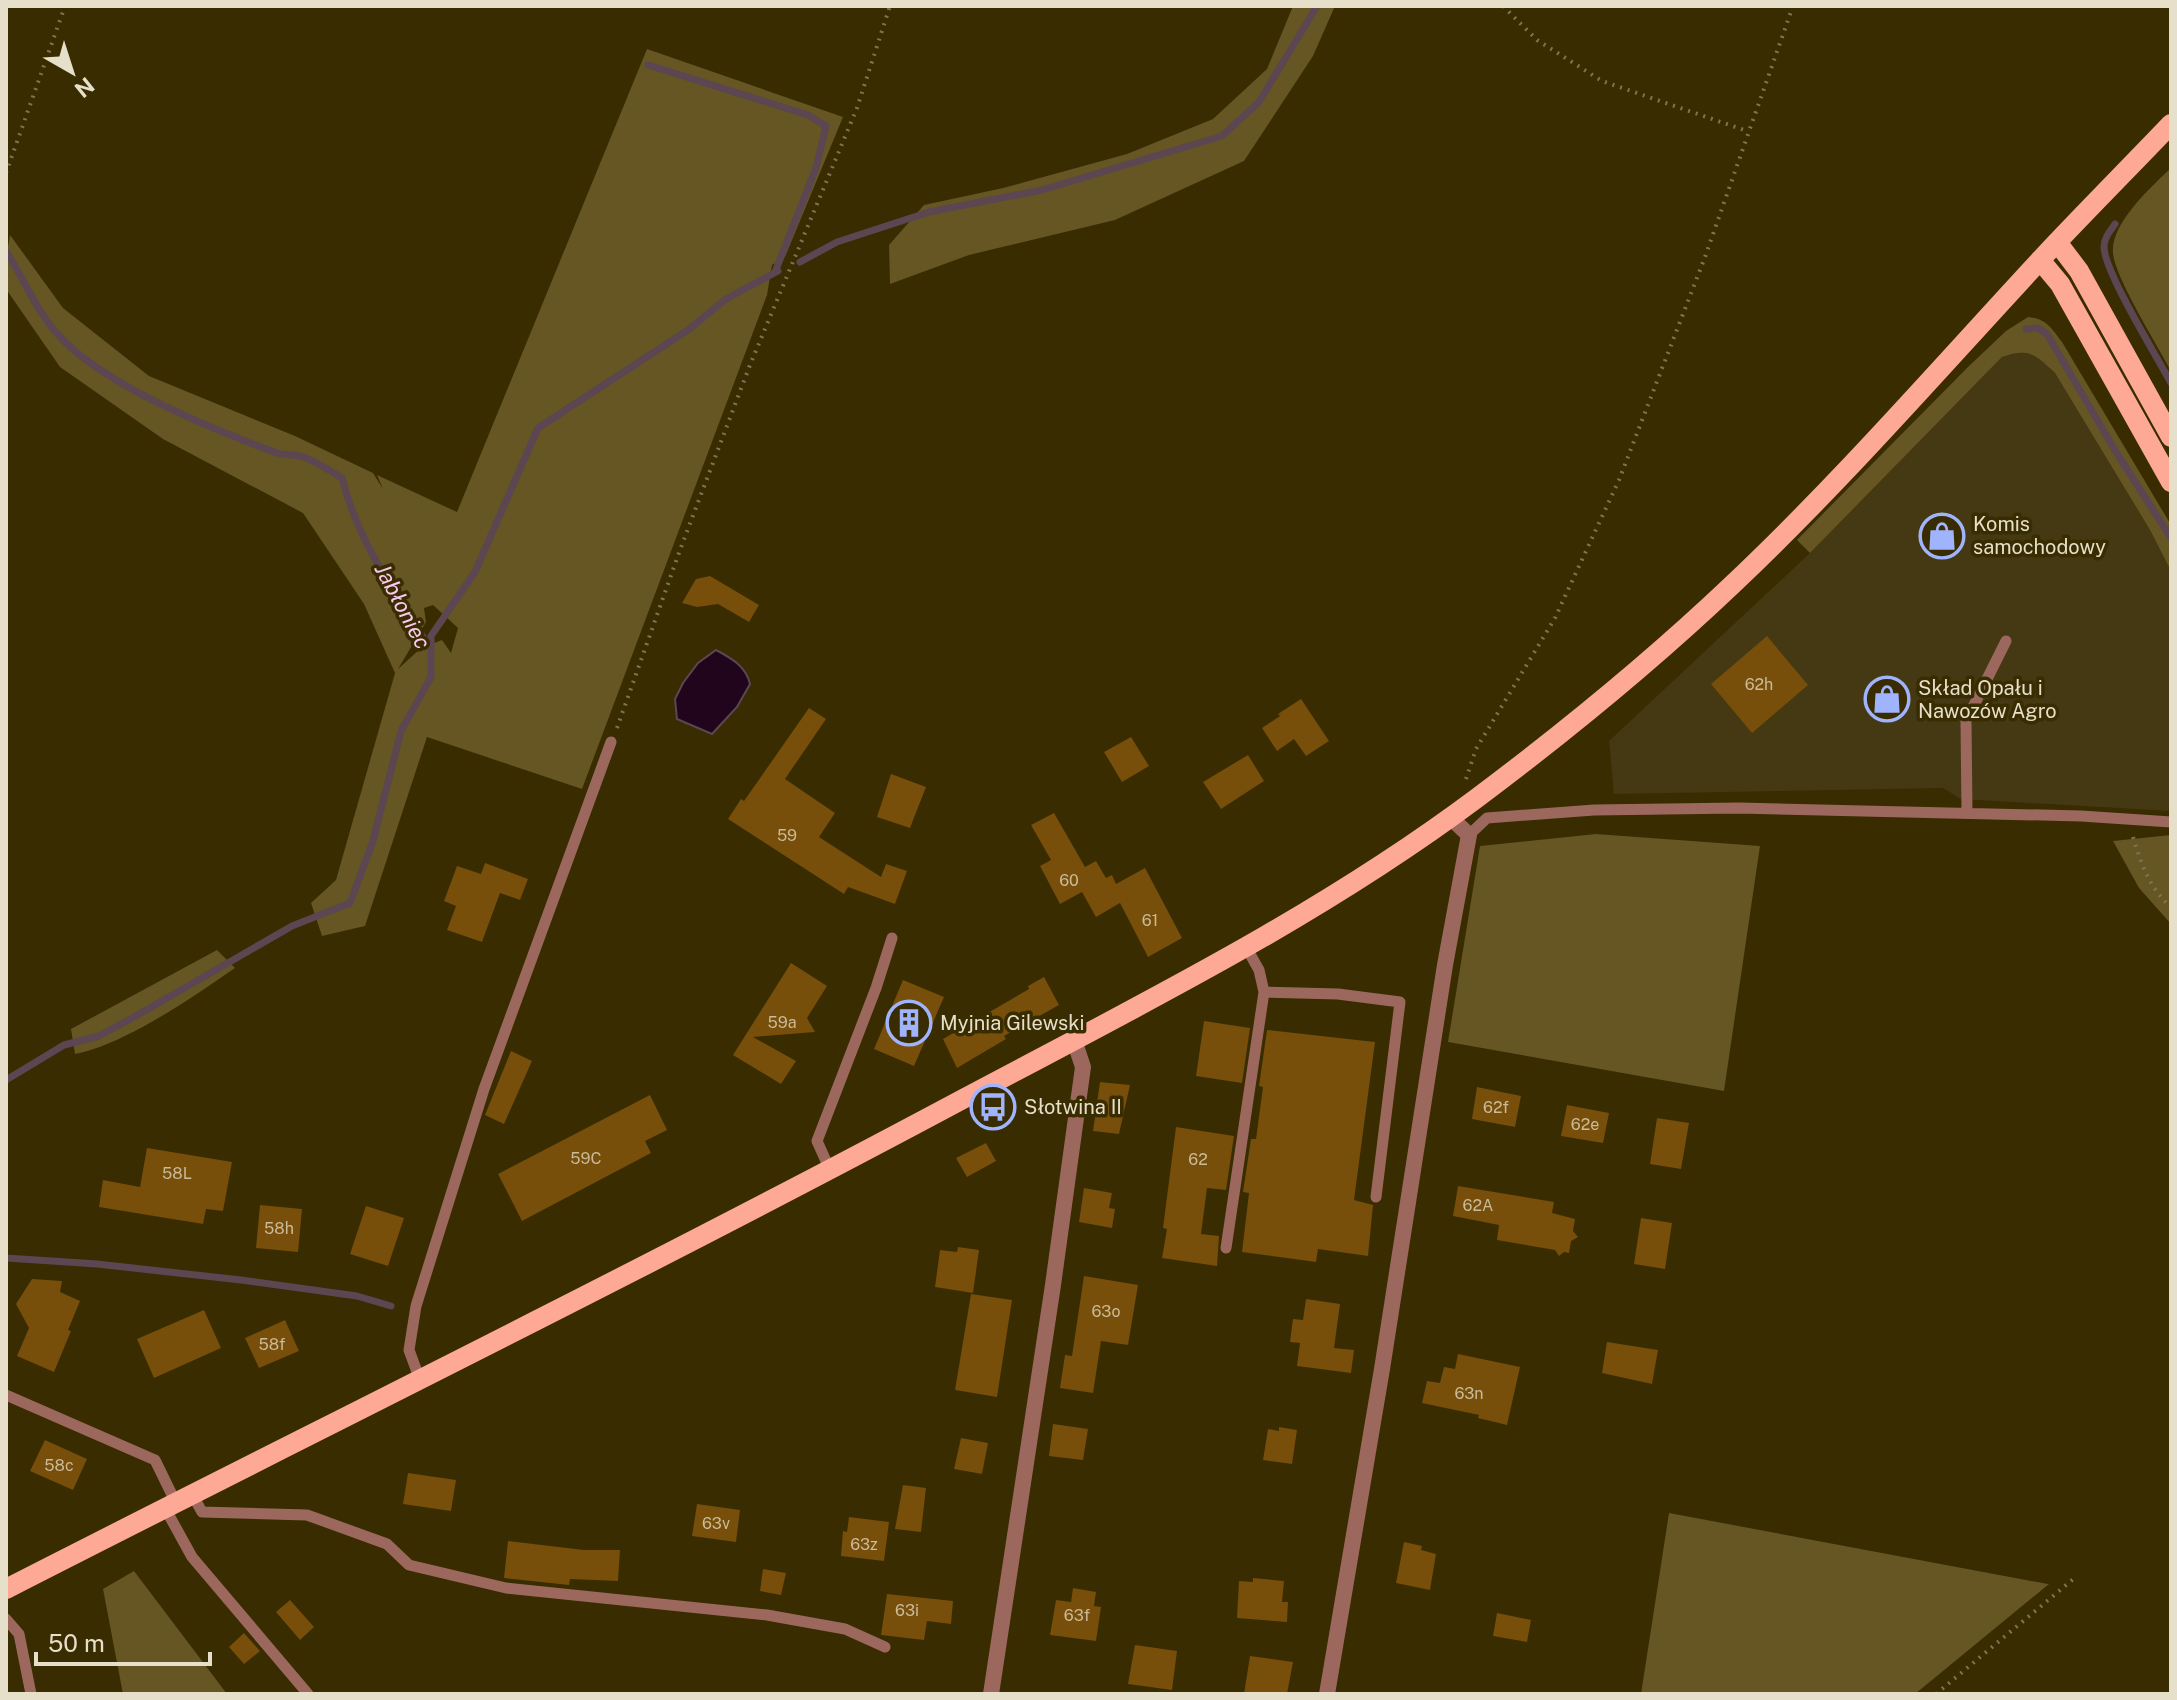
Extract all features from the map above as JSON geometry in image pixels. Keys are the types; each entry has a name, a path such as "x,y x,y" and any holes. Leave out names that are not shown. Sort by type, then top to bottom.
{"main road":[{"path":"6,1589 830,1170 1246,947 1350,885 1477,798 1648,660 1736,581 1885,429 2040,260 2171,124"},
{"path":"2057,242 2079,271 2171,437"},
{"path":"2040,260 2060,284 2171,482"}],"street":[{"path":"1327,1694 1445,965 1469,835 1450,817"},
{"path":"991,1694 1083,1067 1074,1040"}],"lane":[{"path":"1967,813 1966,721 2006,641"},
{"path":"420,1380 409,1350 416,1306 484,1089 611,742"},
{"path":"1469,835 1487,818 1594,810 1739,808 2171,822"},
{"path":"830,1170 817,1141 892,938"},
{"path":"1226,1248 1264,992 1259,970 1246,947"},
{"path":"1264,992 1338,994 1400,1002 1376,1197"},
{"path":"6,1395 155,1460 178,1502 192,1557 308,1694"},
{"path":"178,1502 202,1512 307,1515 387,1544 409,1565 506,1588 767,1615 845,1629 885,1647"},
{"path":"6,1619 19,1634 31,1694"}],"path":[{"path":"6,173 65,6"},
{"path":"611,742 750,365 857,108 890,6"},
{"path":"1503,6 1537,40 1602,81 1747,131"},
{"path":"1477,798 1466,778 1476,749 1555,618 1619,480 1705,257 1793,6"},
{"path":"2128,820 2142,868 2171,907"},
{"path":"1936,1694 2077,1576"}],"shaded area":[{"path":"1293,6 1335,6 1313,56 1244,161 1115,220 969,255 890,284 889,245 924,205 1003,188 1127,154 1213,119 1267,69"},
{"path":"647,49 843,117 785,257 772,265 767,295 582,789 427,737 365,926 322,936 311,903 336,880 395,673 364,604 303,513 163,439 60,367 6,289 10,235 63,308 149,376 295,436 373,473 383,489 377,475 457,512","holes":["433,605 458,628 451,653 442,640 421,648 398,669 426,622 424,608"]},
{"path":"2171,168 2171,371 2129,295 2113,253 2118,230 2125,218"},
{"path":"2028,317 2044,322 2062,342 2171,525 2171,571 2150,530 2055,373 2037,357 2026,353 2002,357 1810,553 1797,540 1968,367 2006,331"},
{"path":"2017,352 2036,355 2055,373 2150,530 2171,571 2171,811 1961,799 1943,788 1614,794 1609,741 1810,553 2002,357"},
{"path":"716,650 741,667 750,684 737,707 712,734 677,719 675,699 698,663"},
{"path":"1596,834 1760,846 1724,1091 1448,1042 1480,846"},
{"path":"2171,835 2171,924 2139,888 2113,841"},
{"path":"217,950 235,968 179,1006 136,1030 115,1041 75,1054 71,1029"},
{"path":"1669,1513 2049,1584 1915,1694 1641,1694"},
{"path":"134,1571 227,1694 123,1694 103,1589"}],"building":[{"path":"710,576 759,605 749,622 718,604 697,607 682,603 696,579"},
{"path":"1767,636 1808,685 1752,733 1711,684"},
{"path":"1301,699 1329,741 1306,756 1294,739 1277,751 1262,728"},
{"path":"809,708 826,719 785,779 835,813 819,837 881,877 886,864 907,871 895,904 848,887 844,894 728,819"},
{"path":"1131,737 1149,766 1122,782 1104,752"},
{"path":"1248,755 1264,781 1221,809 1203,782"},
{"path":"891,774 926,787 910,828 877,817"},
{"path":"1054,813 1085,867 1096,861 1106,878 1112,875 1116,884 1145,868 1182,938 1148,957 1120,903 1096,917 1082,892 1060,904 1040,866 1051,860 1031,825"},
{"path":"485,863 528,879 520,900 500,893 482,942 447,930 456,906 444,901 457,866 481,874"},
{"path":"791,963 827,986 807,1018 815,1032 753,1037 796,1061 781,1084 733,1055"},
{"path":"1044,977 1059,1005 1004,1036 1006,1039 957,1068 943,1039"},
{"name":"Myjnia Gilewski","path":"903,980 944,997 914,1066 874,1049"},
{"path":"1204,1021 1250,1028 1242,1083 1196,1076"},
{"path":"1267,1030 1375,1042 1354,1200 1373,1205 1368,1256 1318,1249 1316,1262 1242,1252 1249,1193 1243,1192 1251,1139 1256,1139"},
{"path":"511,1051 532,1061 504,1124 485,1115"},
{"path":"1100,1082 1130,1085 1119,1134 1093,1131"},
{"path":"1477,1087 1521,1096 1515,1127 1472,1119"},
{"path":"650,1095 667,1130 645,1141 651,1153 522,1221 498,1174"},
{"path":"1567,1105 1609,1113 1603,1143 1561,1136"},
{"path":"1657,1118 1689,1123 1681,1169 1650,1164"},
{"path":"1176,1127 1234,1136 1226,1190 1207,1188 1201,1234 1219,1236 1217,1266 1162,1258"},
{"path":"986,1143 996,1161 967,1177 956,1158"},
{"path":"147,1148 232,1162 223,1211 206,1209 203,1224 99,1207 103,1180 140,1187"},
{"path":"1458,1186 1554,1202 1552,1213 1575,1219 1573,1231 1578,1237 1571,1241 1569,1253 1559,1256 1555,1250 1497,1240 1499,1225 1453,1216"},
{"path":"1084,1188 1112,1193 1109,1208 1115,1209 1112,1228 1079,1222"},
{"path":"260,1205 302,1209 298,1252 256,1248"},
{"path":"366,1206 404,1218 388,1266 350,1254"},
{"path":"1641,1218 1672,1223 1665,1269 1634,1264"},
{"path":"958,1247 979,1250 973,1293 935,1287 940,1250 957,1252"},
{"path":"1084,1276 1138,1285 1128,1345 1101,1341 1093,1393 1060,1388 1065,1355 1072,1356"},
{"path":"32,1279 62,1281 60,1292 80,1301 54,1372 17,1356 29,1328 16,1304"},
{"path":"971,1294 1012,1300 997,1397 955,1390"},
{"path":"1306,1299 1340,1304 1334,1348 1354,1350 1351,1373 1297,1366 1300,1343 1290,1342 1293,1319 1303,1320"},
{"path":"204,1310 221,1348 154,1378 137,1339"},
{"path":"285,1320 299,1351 259,1368 245,1338"},
{"path":"1607,1342 1658,1350 1652,1384 1602,1373"},
{"path":"1458,1354 1520,1367 1507,1425 1478,1418 1479,1415 1422,1403 1427,1381 1440,1383 1444,1367 1455,1369"},
{"path":"1053,1424 1088,1429 1083,1460 1049,1456"},
{"path":"1279,1427 1297,1430 1292,1464 1263,1460 1268,1429 1279,1431"},
{"path":"961,1438 988,1443 982,1474 954,1469"},
{"path":"45,1440 87,1459 73,1490 30,1471"},
{"path":"408,1473 456,1480 451,1511 403,1504"},
{"path":"903,1485 926,1488 921,1532 895,1529"},
{"path":"697,1504 740,1510 736,1542 692,1536"},
{"path":"849,1517 889,1522 884,1561 841,1556 843,1531 847,1532"},
{"path":"508,1541 584,1550 620,1550 618,1581 570,1579 569,1585 504,1578"},
{"path":"1404,1542 1422,1546 1421,1550 1436,1554 1430,1590 1396,1583"},
{"path":"763,1569 786,1573 781,1595 760,1591"},
{"path":"1253,1578 1284,1581 1282,1602 1288,1602 1287,1622 1237,1618 1239,1581 1253,1582"},
{"path":"1073,1588 1096,1592 1094,1606 1101,1607 1096,1641 1050,1635 1056,1600 1071,1602"},
{"path":"887,1594 953,1601 951,1624 927,1621 924,1640 881,1635"},
{"path":"290,1600 314,1627 300,1640 276,1612"},
{"path":"1497,1613 1531,1620 1527,1642 1493,1636"},
{"path":"244,1633 260,1651 244,1664 229,1647"},
{"path":"1135,1645 1177,1651 1172,1690 1128,1684"},
{"path":"1250,1656 1293,1662 1287,1694 1244,1694"}],"waterway":[{"path":"800,262 837,242 929,212 1042,190 1222,136 1259,102 1317,6"},
{"path":"648,65 808,115 826,126 816,168 775,272"},
{"path":"2115,224 2105,241 2106,259 2171,383"},
{"name":"Jabłoniec","path":"6,251 52,328 81,356 105,373 161,404 220,431 274,452 304,457 342,478 367,544 429,646"},
{"name":"Jabłoniec","path":"6,1080 64,1045 99,1036 292,926 350,903 373,841 401,731 431,677 431,636 475,572 538,428 688,330 726,299 778,271"},
{"path":"2026,329 2038,328 2047,334 2171,538"},
{"path":"6,1258 97,1264 241,1280 357,1296 391,1306"}],"place":[{"name":"Komis samochodowy","path":"1942,536"},
{"name":"Skład Opału i Nawozów Agro","path":"1887,699"},
{"name":"Myjnia Gilewski","path":"909,1023"},
{"name":"Słotwina II","path":"993,1107"}]}
